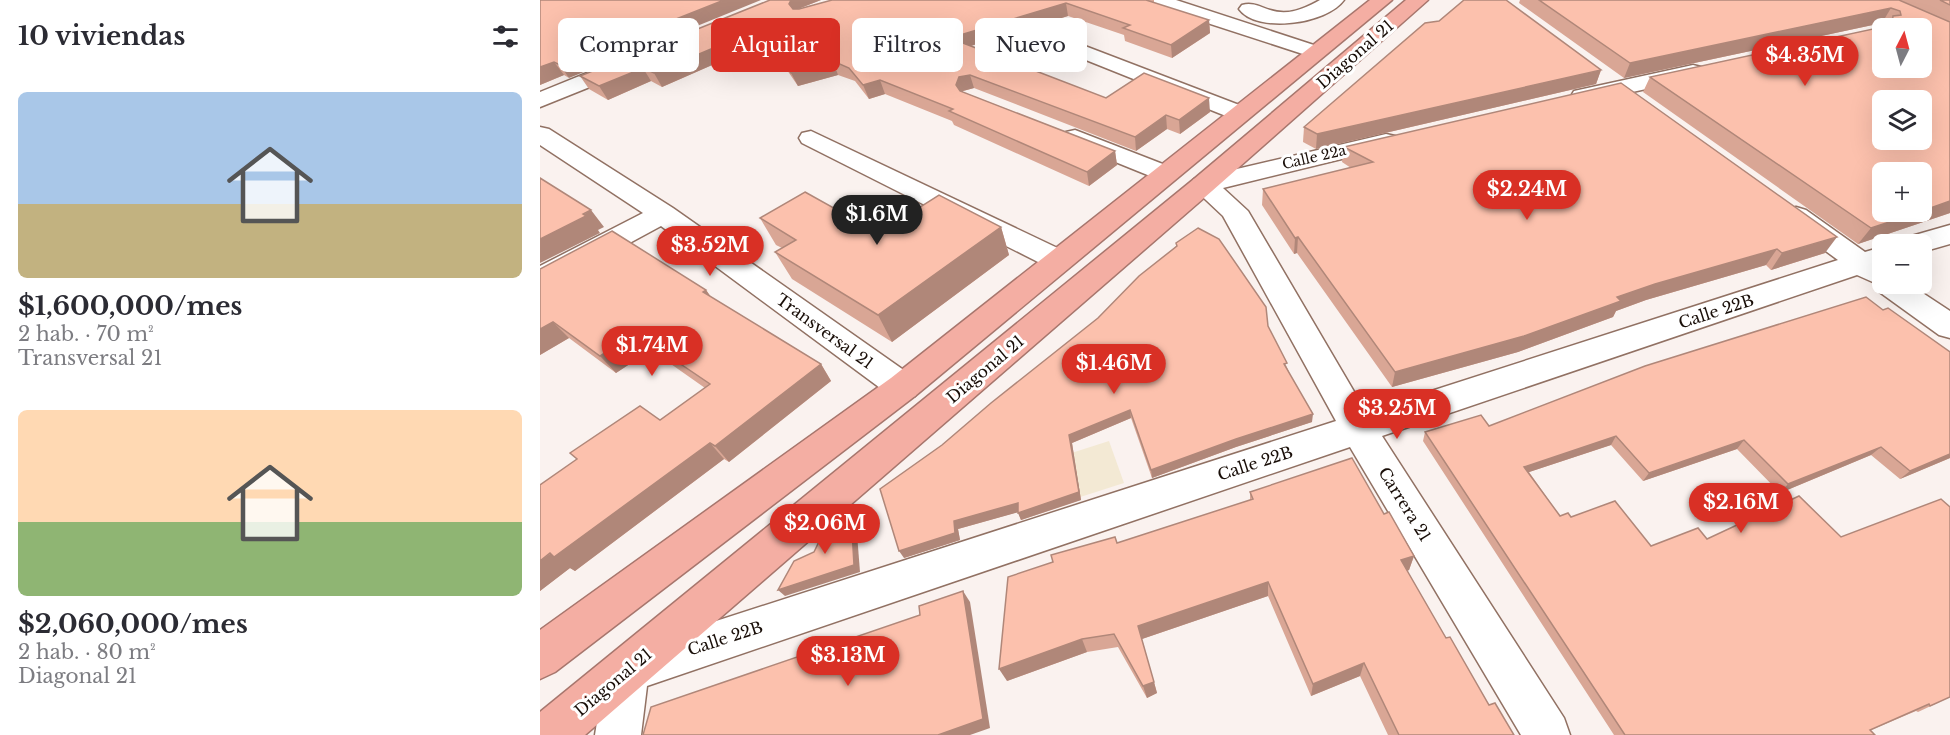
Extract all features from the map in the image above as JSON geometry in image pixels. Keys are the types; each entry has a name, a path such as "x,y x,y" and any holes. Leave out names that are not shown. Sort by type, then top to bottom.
{"highway":[{"name":"Diagonal 21","path":"540,657 903,387 1164,173 1382,0"},
{"name":"Diagonal 21","path":"549,735 1203,185 1418,0"}],"street":[{"path":"1156,0 1316,52"},
{"path":"1223,21 1251,4 1265,16 1280,20 1316,11 1334,0"},
{"path":"1087,53 1239,113"},
{"path":"1591,67 1645,107"},
{"path":"1562,101 1710,68"},
{"path":"540,100 608,72"},
{"path":"1058,131 1164,173"},
{"name":"Transversal 21","path":"540,134 663,214 903,387"},
{"name":"Calle 22a","path":"1203,185 1412,135"},
{"path":"811,138 1058,260"},
{"name":"Carrera 21","path":"1203,185 1234,211 1359,429 1547,735"},
{"path":"1776,201 1872,265"},
{"path":"540,279 663,214"},
{"path":"1932,240 1950,234"},
{"name":"Calle 22B","path":"627,671 1359,429 1872,272"},
{"path":"1909,294 1950,327"},
{"path":"618,735 627,671"}],"shaded area":[{"path":"1109,441 1124,483 1046,508 1034,465"}],"building":[{"path":"540,0 724,0 679,18 558,18 558,64 554,62 540,67"},
{"path":"770,0 791,0 789,4 793,9 799,9 832,0 1146,0 1209,20 1171,45 1123,28 1130,25 1066,3 1016,18 975,18 975,30 963,34 963,18 852,18 852,72 840,64 840,18 725,18"},
{"path":"1464,0 1506,0 1601,70 1317,134 1304,127 1425,23 1439,21"},
{"path":"1539,0 1899,0 1950,22 1950,201 1932,207 1932,162 1872,162 1872,222 1889,222 1871,228 1650,77 1872,29 1872,78 1932,78 1932,18 1893,18 1893,16 1901,15 1900,11 1891,8 1630,63"},
{"path":"1940,0 1950,0 1950,5"},
{"path":"711,24 711,49 699,54 699,28"},
{"path":"963,43 975,48 975,72 1038,72 1106,98 1144,73 1209,98 1179,120 1166,115 1135,137 970,75 959,77 956,85 960,91 1115,151 1087,172 949,111 953,109 880,80 863,85 852,72 963,72"},
{"path":"590,72 633,72 599,86 580,76"},
{"path":"1621,83 1837,237 1782,253 1777,249 1655,284 1617,297 1621,301 1524,336 1395,372 1298,237 1295,238 1263,189 1373,162 1344,147"},
{"path":"540,178 591,210 583,214 586,216 540,239"},
{"path":"805,192 855,220 868,212 892,225 939,195 1001,227 878,315 775,252 796,240 760,218"},
{"path":"1198,228 1219,239 1266,307 1268,326 1287,363 1284,364 1313,414 1151,470 1130,410 1069,435 1079,492 1018,513 1018,503 954,521 955,533 899,551 880,489 942,445 1098,318 1139,276 1177,246 1176,243"},
{"path":"612,231 706,290 703,292 821,364 715,446 710,443 554,557 550,553 540,561 540,485 577,459 570,453 640,406 660,420 710,384 636,334 600,356 553,322 540,329 540,269"},
{"path":"1866,297 1883,310 1888,308 1950,352 1950,454 1910,471 1881,447 1788,484 1744,440 1649,473 1616,436 1524,467 1560,516 1568,513 1571,517 1615,501 1651,546 1698,528 1707,539 1799,496 1841,537 1941,499 1950,507 1950,697 1870,730 1875,735 1625,735 1425,432 1481,415 1489,426 1645,366"},
{"path":"1352,458 1384,514 1389,512 1414,556 1401,560 1446,638 1450,637 1489,705 1495,703 1514,735 1399,735 1364,663 1313,684 1268,582 1138,626 1154,682 1143,686 1114,634 1082,639 999,669 1008,577 1053,562 1051,555 1115,537 1117,543 1253,499 1250,492"},
{"path":"851,513 854,565 778,590 794,561 814,552 825,529"},
{"path":"963,591 983,719 938,735 643,735 651,707 920,615 919,606"}]}
